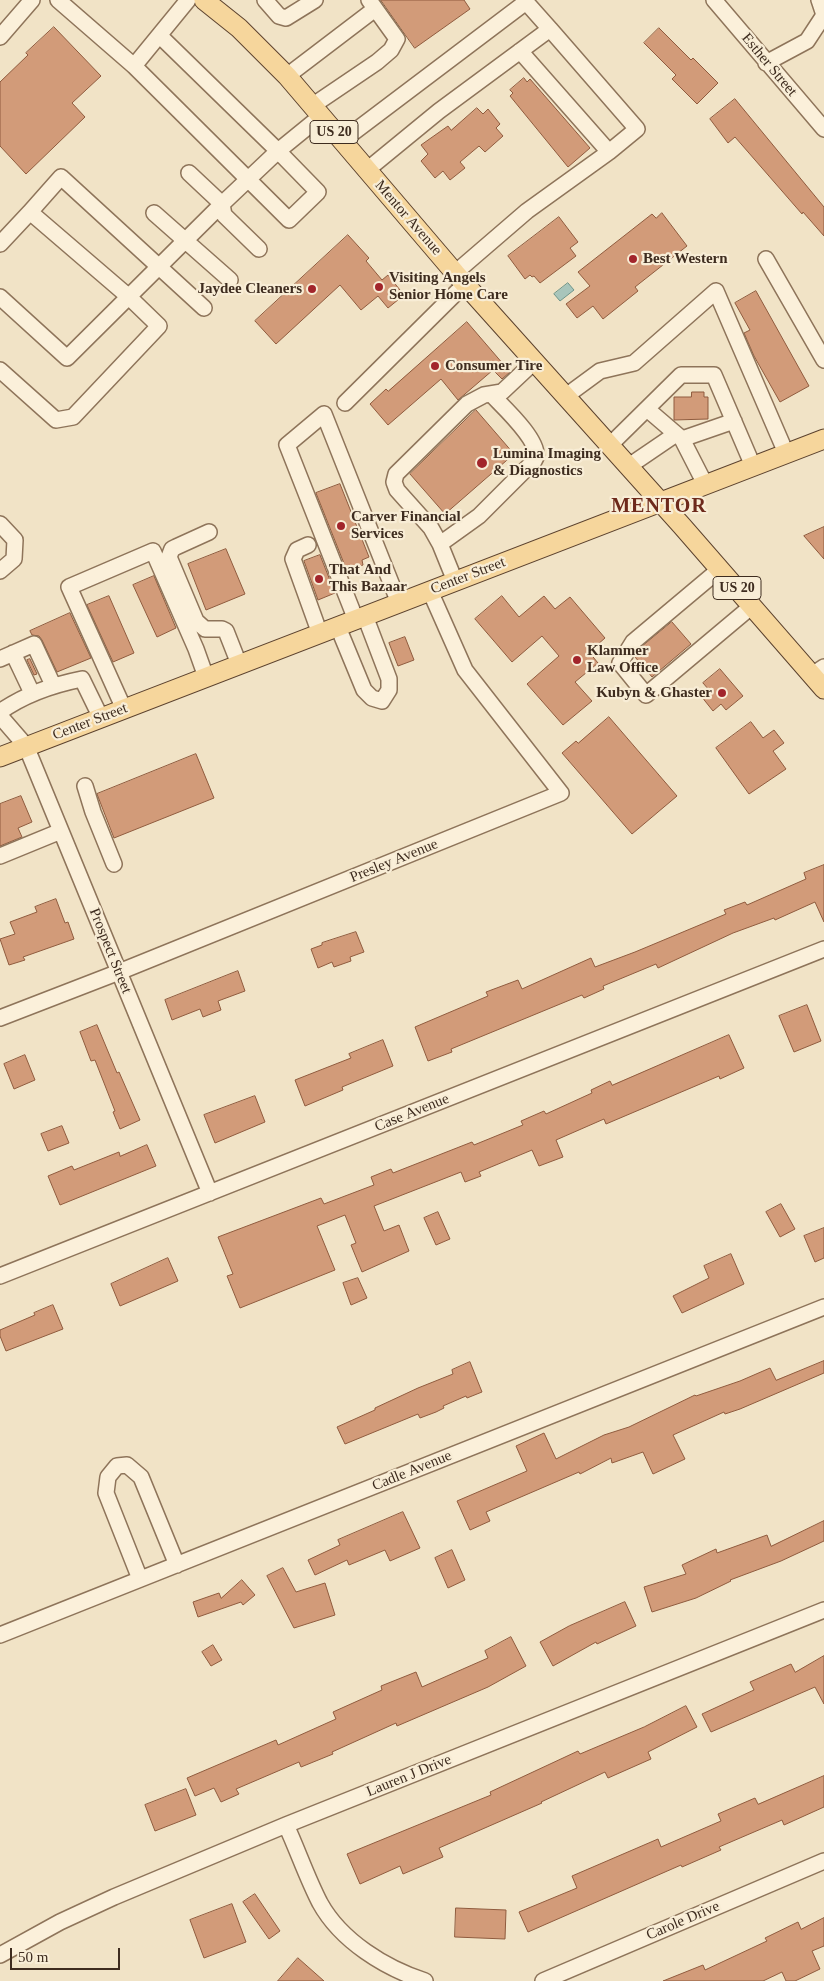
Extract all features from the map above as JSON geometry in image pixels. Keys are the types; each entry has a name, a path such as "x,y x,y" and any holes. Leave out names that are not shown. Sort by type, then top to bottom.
{"main road":[{"name":"Mentor Avenue","path":"204,0 239,28 287,76 460,278 536,361 752,606 818,671 824,689"},
{"name":"Center Street","path":"0,757 824,439"}],"street":[{"path":"0,38 32,0"},
{"path":"58,0 134,66 289,220 318,192 160,36"},
{"path":"134,66 188,0"},
{"path":"266,0 279,16 286,18 315,0"},
{"name":"Esther Street","path":"714,0 824,129"},
{"path":"766,63 806,41 824,14 819,0"},
{"path":"342,141 526,2 637,129 609,152 528,211 460,278 345,404"},
{"path":"0,297 67,358 317,111 391,50 397,38 372,4 287,76"},
{"path":"367,170 438,111 550,29"},
{"path":"520,51 609,152"},
{"path":"189,173 222,204 224,215 259,249"},
{"path":"0,244 61,177 204,308"},
{"path":"0,370 56,420 73,417 159,326 30,212"},
{"path":"154,213 230,280"},
{"path":"766,259 824,360"},
{"path":"566,396 600,371 634,363 716,291 786,453"},
{"path":"454,581 440,544 425,521 396,490 394,482 396,474 468,404 477,397 502,392 536,361"},
{"path":"610,446 681,375 714,375 753,466"},
{"path":"440,544 479,516 532,464 536,457 530,438 491,394"},
{"path":"647,409 679,437 705,484"},
{"path":"338,627 364,690 372,698 382,701 389,690 389,678 360,618 287,445 324,414 399,603"},
{"path":"629,466 679,437 734,421"},
{"path":"0,524 15,540 14,559 0,571"},
{"path":"209,532 176,546 172,549 170,556 196,621 205,629 222,629 226,632 240,664"},
{"path":"308,545 297,550 293,559 320,634"},
{"path":"124,709 70,588 153,551 196,649 206,677"},
{"path":"720,569 633,642 620,663 646,695 752,606"},
{"name":"Presley Avenue","path":"0,1018 119,972 562,793 465,670 430,591"},
{"path":"32,693 7,656 34,644 52,685"},
{"path":"0,712 32,693 52,685 82,678 101,718"},
{"name":"Prospect Street","path":"0,716 26,746 210,1193"},
{"path":"85,786 93,812 114,864"},
{"path":"0,856 62,831"},
{"name":"Case Avenue","path":"0,1276 824,949"},
{"name":"Cadle Avenue","path":"0,1635 824,1308"},
{"path":"140,1579 106,1493 108,1478 117,1466 127,1465 141,1477 177,1565"},
{"name":"Lauren J Drive","path":"0,1955 60,1922 114,1897 286,1825 824,1610"},
{"path":"286,1825 321,1904 341,1932 374,1957 408,1976 425,1981"},
{"name":"Carole Drive","path":"543,1981 824,1861"}],"water":[{"path":"568,283 574,290 560,301 554,294"}],"building":[{"path":"381,0 464,0 470,9 415,48"},
{"path":"54,27 101,76 72,103 85,117 26,174 0,146 0,82 28,55 26,53"},
{"path":"659,28 691,60 693,58 718,83 697,104 672,79 676,75 644,43"},
{"path":"524,78 527,82 530,79 590,148 568,167 510,96 513,93 510,90"},
{"path":"735,99 824,207 824,236 803,212 802,214 735,137 728,143 710,119"},
{"path":"477,108 483,114 488,109 500,124 496,128 503,136 485,152 479,146 460,162 465,168 450,180 443,171 435,178 421,161 428,154 421,145 448,126 451,130"},
{"name":"Best Western","path":"662,213 687,246 635,287 638,291 603,319 593,306 577,318 566,304 590,286 578,272 652,214 656,218"},
{"path":"559,217 578,242 570,248 576,256 540,283 534,276 530,275 525,279 508,256"},
{"name":"Jaydee Cleaners","path":"348,235 369,258 366,261 382,280 388,275 404,295 388,308 378,296 361,310 340,285 276,344 255,321"},
{"path":"756,291 809,386 780,402 754,356 744,333 750,330 735,303"},
{"name":"Consumer Tire","path":"467,322 510,372 502,379 493,370 458,400 441,379 388,425 370,404 386,389 388,391"},
{"path":"692,392 704,392 704,397 708,397 708,419 674,420 674,397 691,397"},
{"path":"476,410 514,454 445,514 410,474"},
{"name":"Carver Financial Services","path":"340,484 369,557 362,560 363,565 347,571 316,493"},
{"path":"824,527 824,559 804,536"},
{"path":"226,549 245,594 206,610 188,564"},
{"name":"That And This Bazaar","path":"320,555 335,593 318,600 304,561"},
{"path":"154,576 176,628 157,637 133,585"},
{"path":"109,596 134,653 113,662 87,605"},
{"name":"Klammer Law Office","path":"502,596 519,617 544,596 555,609 570,597 605,638 589,652 598,663 575,682 592,701 563,725 527,684 559,656 542,636 512,662 475,619"},
{"path":"70,613 91,658 57,672 42,640 39,636 32,635 30,631"},
{"path":"672,622 691,644 652,677 635,657 640,648"},
{"path":"405,637 414,660 398,666 389,643"},
{"path":"30,659 37,674 34,675 27,660"},
{"name":"Kubyn & Ghaster","path":"720,669 743,696 726,710 721,704 713,711 701,696 709,690 703,683"},
{"path":"609,717 677,796 632,834 562,753 576,741 578,743"},
{"path":"751,722 763,738 774,730 784,743 773,751 786,769 749,794 716,748"},
{"path":"196,754 214,798 114,838 97,794"},
{"path":"21,796 32,822 18,828 22,837 0,846 0,804"},
{"path":"824,865 824,922 815,902 775,920 774,918 733,933 658,968 656,964 603,986 604,989 584,998 582,995 451,1049 452,1052 428,1061 415,1027 488,996 486,992 518,980 522,989 591,958 595,967 635,952 726,914 724,910 745,902 747,905 806,879 804,873"},
{"path":"56,899 65,923 68,922 74,939 23,957 25,960 9,965 0,939 15,934 10,922 37,912 35,907"},
{"path":"356,932 364,952 350,957 351,961 334,967 332,962 318,968 311,949 322,945 322,943"},
{"path":"238,971 245,991 218,1001 221,1010 203,1017 200,1009 172,1020 165,1000"},
{"path":"807,1005 821,1041 794,1052 779,1016"},
{"path":"97,1025 117,1073 119,1072 140,1120 120,1129 95,1060 91,1061 80,1032"},
{"path":"729,1035 744,1068 720,1079 719,1076 606,1124 604,1119 556,1140 563,1157 539,1166 532,1150 479,1172 481,1176 465,1182 461,1172 374,1206 384,1231 399,1225 409,1251 362,1272 351,1245 356,1243 345,1215 317,1226 335,1270 240,1308 227,1276 233,1274 218,1237 321,1198 324,1204 374,1185 371,1177 391,1169 393,1173 472,1142 474,1145 523,1125 521,1121 544,1111 546,1114 592,1093 591,1090 610,1081 612,1085"},
{"path":"383,1040 393,1066 342,1087 343,1090 305,1106 295,1080 351,1058 349,1054"},
{"path":"25,1055 35,1080 14,1089 4,1064"},
{"path":"255,1096 265,1122 215,1143 204,1115"},
{"path":"62,1126 69,1143 48,1151 41,1134"},
{"path":"147,1145 156,1166 60,1205 48,1176 72,1166 74,1170 119,1152 120,1156"},
{"path":"781,1204 795,1229 780,1237 766,1212"},
{"path":"438,1212 450,1239 436,1245 424,1218"},
{"path":"824,1228 824,1258 815,1262 804,1236"},
{"path":"731,1254 744,1284 682,1313 673,1296 709,1278 704,1266"},
{"path":"168,1258 178,1281 120,1306 111,1284"},
{"path":"358,1278 367,1298 351,1305 343,1283"},
{"path":"53,1305 63,1329 6,1351 0,1336 0,1330"},
{"path":"824,1361 824,1373 740,1409 725,1414 724,1412 673,1435 685,1459 653,1474 643,1452 612,1463 611,1458 580,1474 579,1472 486,1512 490,1521 470,1530 457,1501 527,1471 516,1446 544,1433 556,1459 604,1435 629,1427 695,1395 740,1381 770,1368 776,1380"},
{"path":"470,1362 482,1392 467,1398 466,1396 443,1406 444,1408 436,1412 420,1418 418,1414 345,1444 337,1427 418,1388 453,1374 452,1370"},
{"path":"403,1512 420,1548 390,1561 385,1550 349,1565 347,1560 315,1575 308,1560 340,1545 338,1540"},
{"path":"824,1521 824,1541 781,1561 730,1580 696,1598 652,1612 644,1587 686,1574 682,1565 716,1549 717,1553 767,1535 771,1546"},
{"path":"452,1550 465,1580 448,1588 435,1558"},
{"path":"283,1568 296,1592 325,1583 335,1615 294,1628 267,1576"},
{"path":"242,1580 255,1595 243,1605 241,1602 198,1617 193,1602 219,1593 221,1598"},
{"path":"625,1602 636,1626 597,1644 596,1642 553,1666 540,1642 569,1626"},
{"path":"511,1637 526,1666 488,1687 397,1726 396,1723 332,1752 333,1754 301,1767 299,1762 236,1789 239,1794 221,1802 214,1788 195,1796 187,1778 276,1740 278,1745 336,1719 333,1712 382,1690 381,1686 416,1672 422,1687 488,1658 485,1651"},
{"path":"213,1645 222,1660 211,1666 202,1652"},
{"path":"824,1656 824,1704 815,1687 711,1732 702,1714 754,1690 750,1682 791,1664 795,1672"},
{"path":"686,1706 697,1727 648,1752 651,1759 608,1778 605,1772 542,1803 439,1848 443,1857 403,1874 400,1866 360,1884 347,1854 491,1795 490,1792 578,1751 580,1754 644,1727"},
{"path":"824,1776 824,1807 784,1825 782,1820 719,1847 721,1850 682,1867 681,1865 528,1932 519,1912 577,1888 572,1876 658,1839 661,1847 721,1821 718,1814 755,1798 758,1804"},
{"path":"186,1789 196,1815 155,1831 145,1805"},
{"path":"255,1894 280,1931 269,1939 243,1902"},
{"path":"232,1904 246,1942 204,1958 190,1920"},
{"path":"456,1908 506,1910 505,1939 455,1937"},
{"path":"824,1918 824,1946 812,1951 820,1969 795,1981 786,1981 782,1972 763,1981 663,1981 703,1965 705,1970 767,1941 765,1938 798,1922 801,1929"},
{"path":"298,1958 324,1981 278,1981"}],"place":[{"name":"Best Western","path":"633,259"},
{"name":"Visiting Angels Senior Home Care","path":"379,287"},
{"name":"Jaydee Cleaners","path":"312,289"},
{"name":"Consumer Tire","path":"435,366"},
{"name":"Lumina Imaging & Diagnostics","path":"482,463"},
{"name":"Carver Financial Services","path":"341,526"},
{"name":"That And This Bazaar","path":"319,579"},
{"name":"Klammer Law Office","path":"577,660"},
{"name":"Kubyn & Ghaster","path":"722,693"}],"district":[{"name":"MENTOR","path":"659,507"}]}
